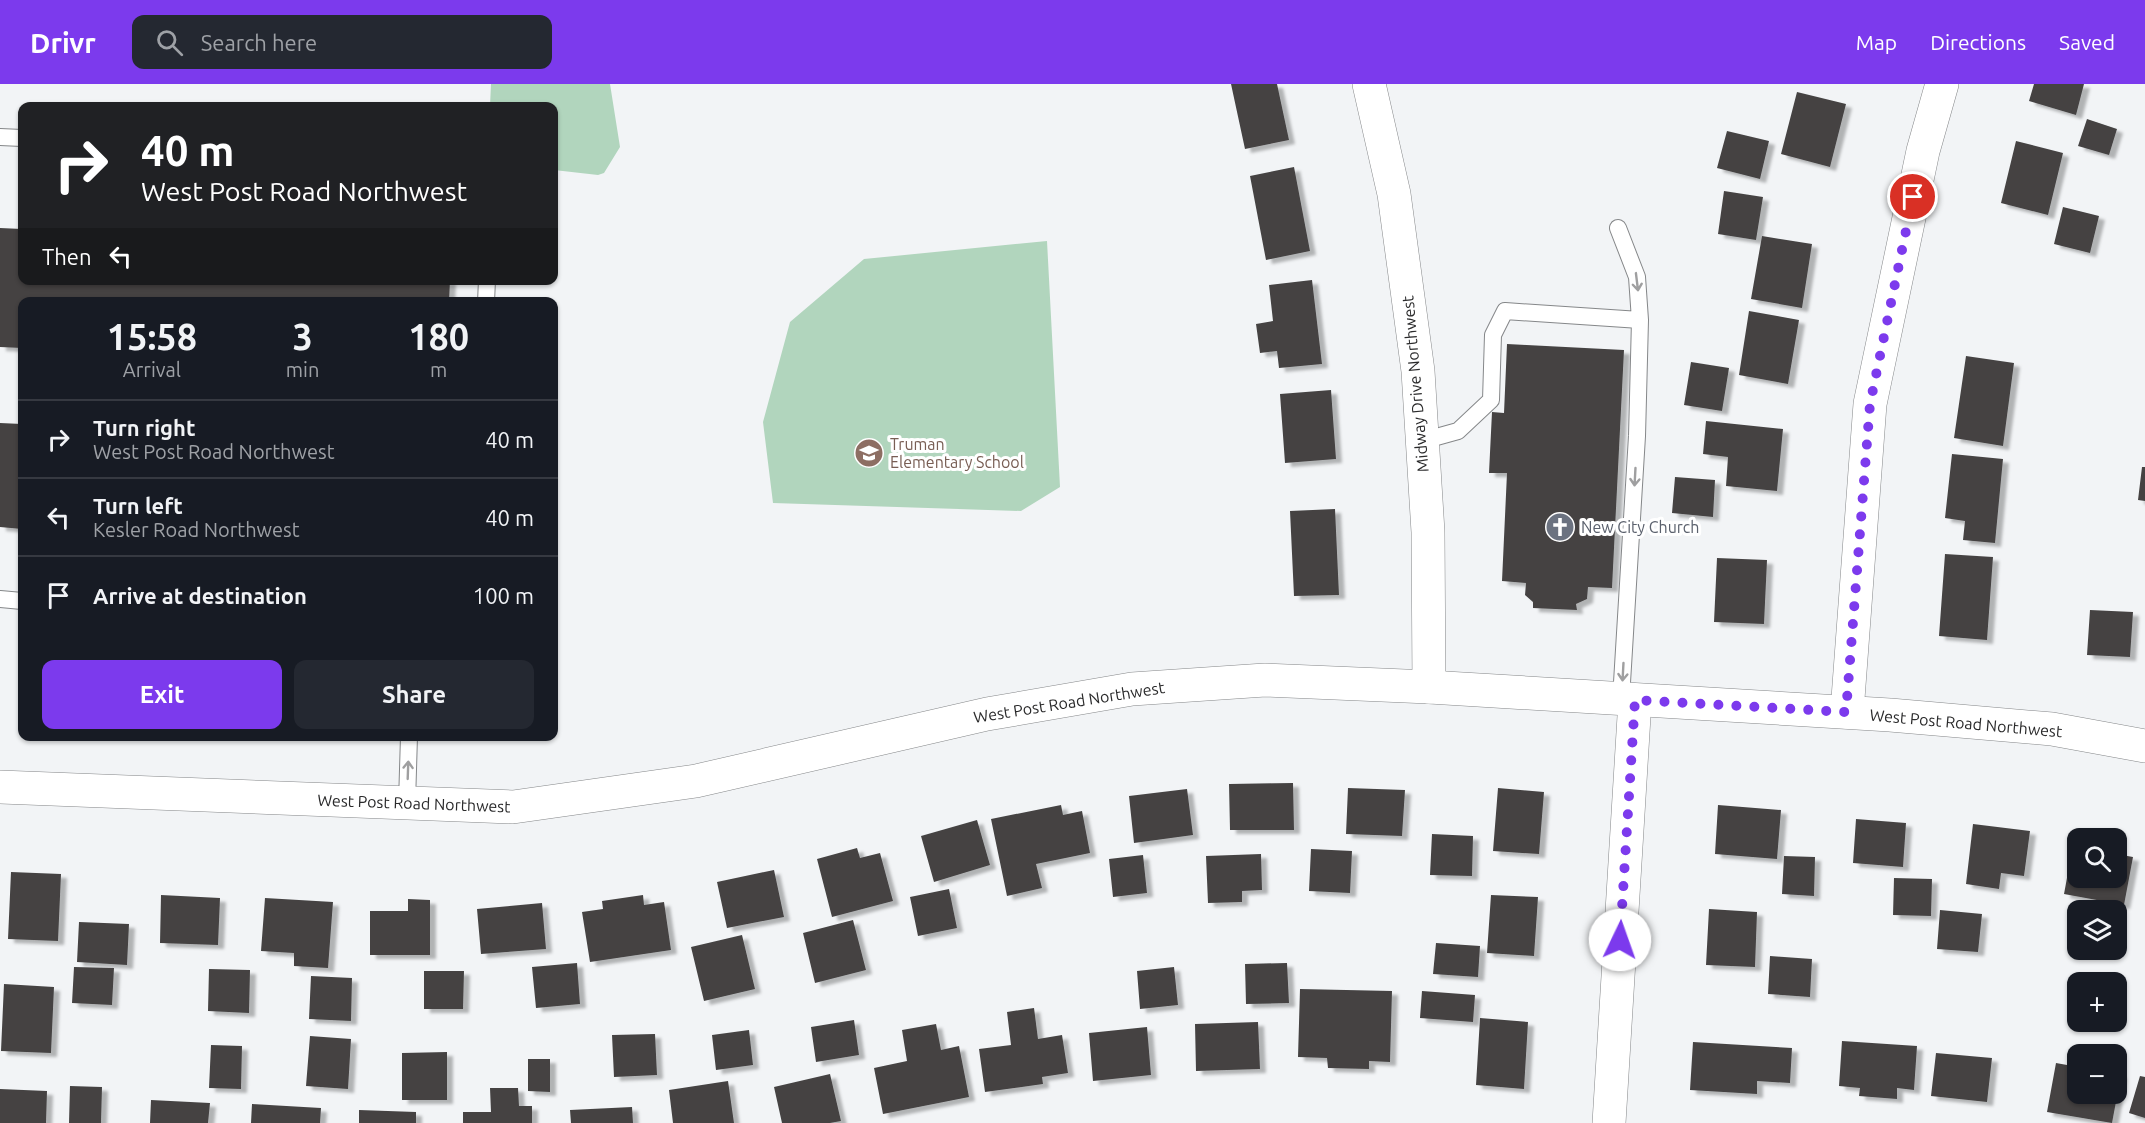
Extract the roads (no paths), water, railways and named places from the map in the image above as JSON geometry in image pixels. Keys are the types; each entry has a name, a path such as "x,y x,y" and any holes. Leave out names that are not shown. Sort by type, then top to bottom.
{"street":[{"name":"Midway Drive Northwest","path":"1369,84 1394,194 1418,371 1428,532 1429,687"},
{"path":"1846,712 1870,404 1923,151 1942,84"},
{"name":"West Post Road Northwest","path":"0,787 513,807 696,782 987,714 1132,689 1264,680 1429,687 1846,712 2052,729 2145,746"},
{"path":"1610,1123 1628,700"}],"lane":[{"path":"0,137 18,138"},
{"path":"1618,228 1637,277 1640,320 1628,700"},
{"path":"1422,441 1458,431 1491,400 1493,335 1505,311 1640,320"},
{"path":"0,599 18,601"},
{"path":"407,803 409,741"}],"place":[{"name":"Truman Elementary School","path":"869,453"},
{"name":"New City Church","path":"1560,527"}]}
